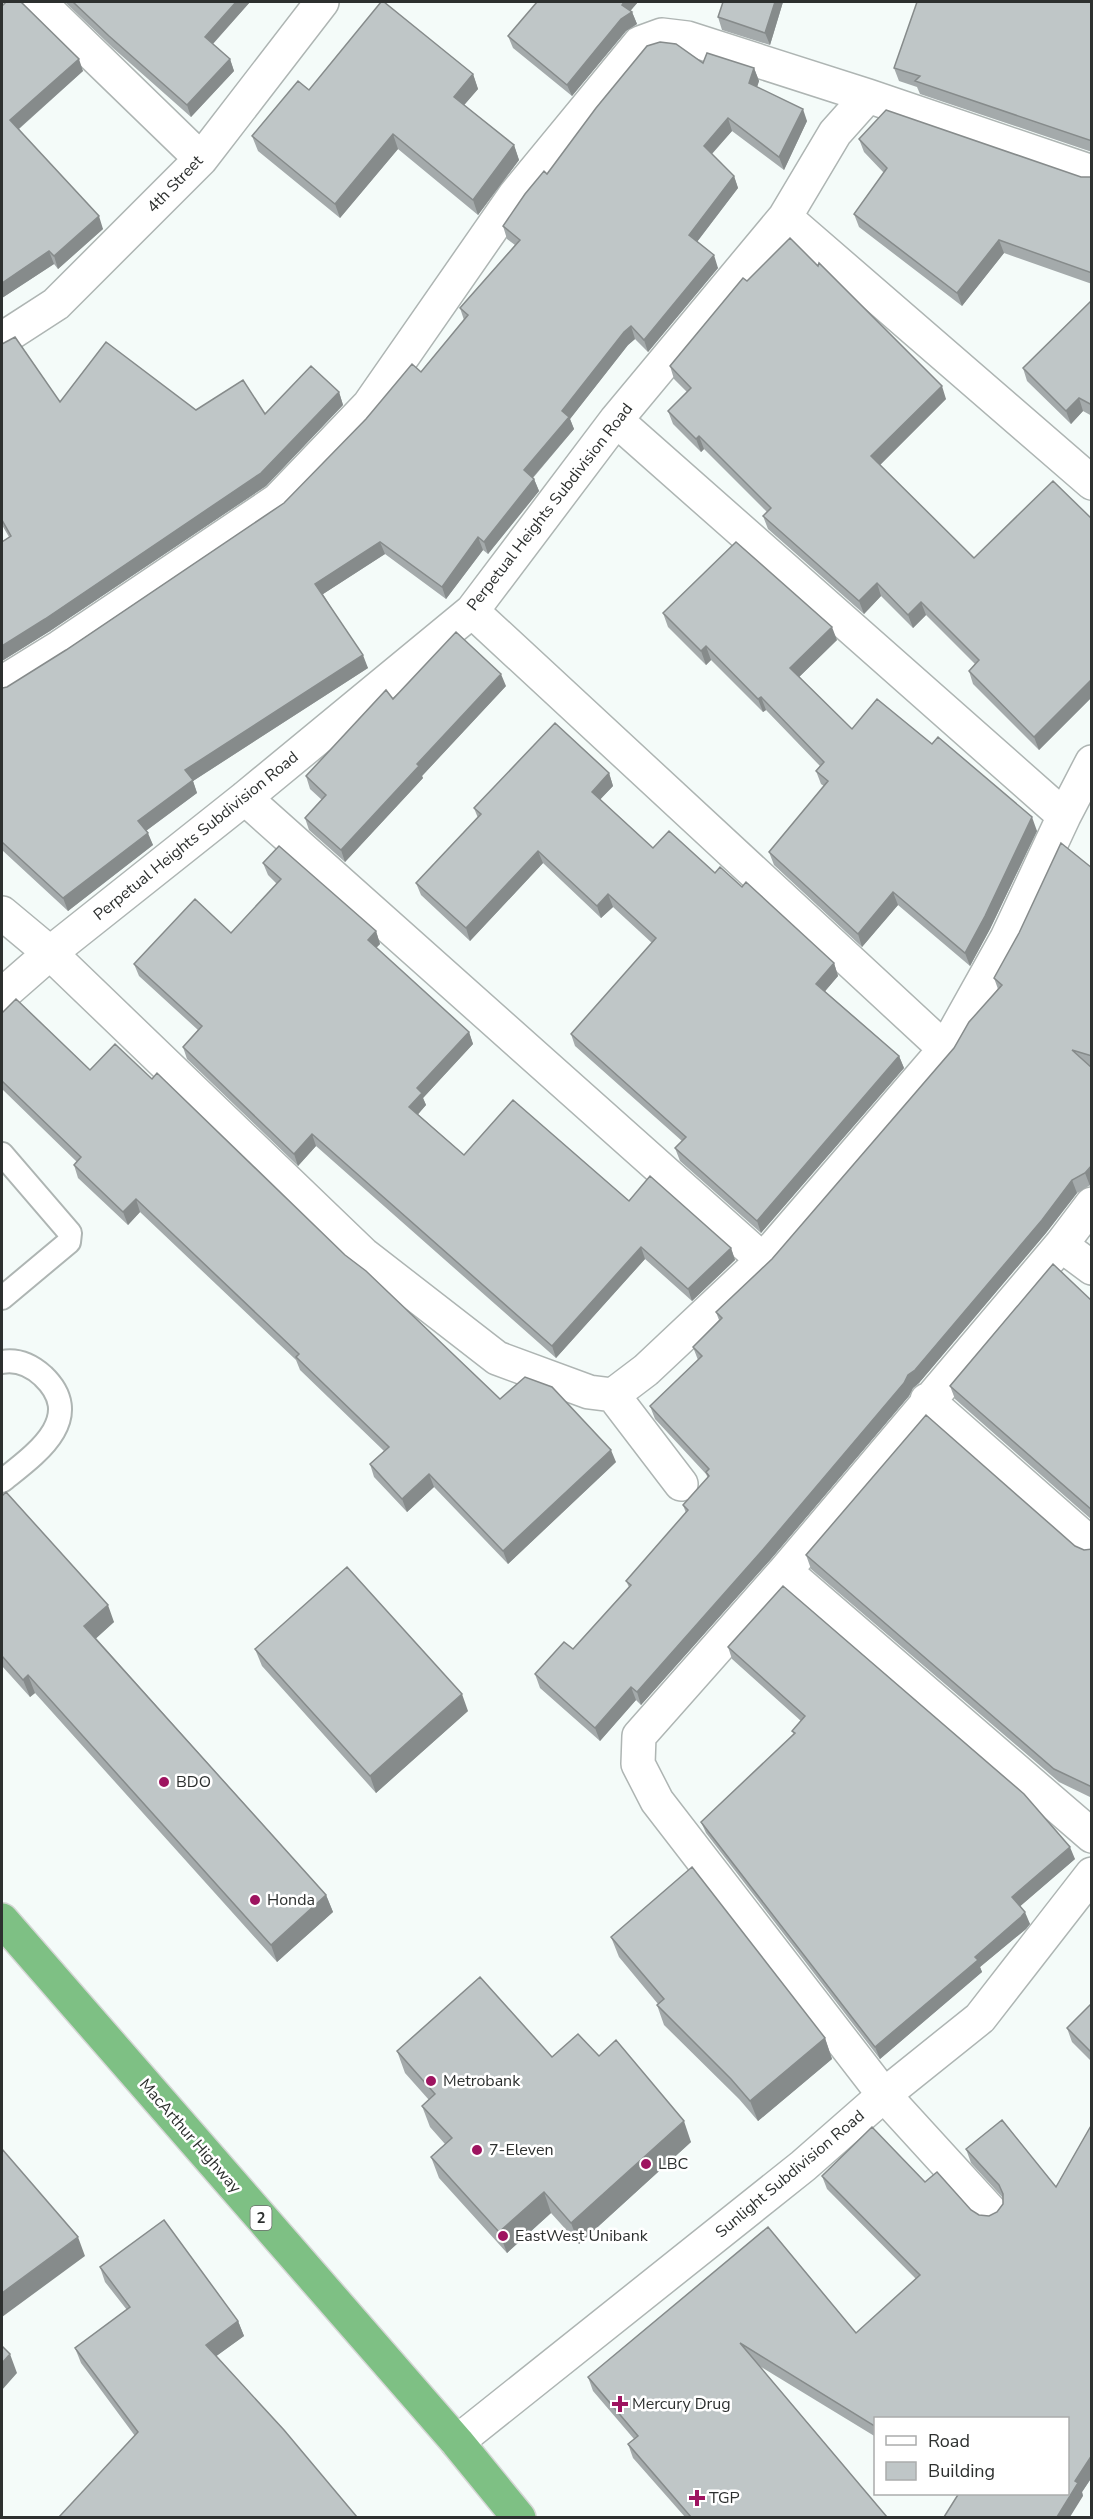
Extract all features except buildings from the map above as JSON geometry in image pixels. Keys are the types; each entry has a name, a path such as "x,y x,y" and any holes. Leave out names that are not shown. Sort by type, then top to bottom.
{"highway":[{"name":"MacArthur Highway","path":"2,1920 457,2442 519,2517"}],"street":[{"path":"39,2 201,159"},
{"name":"4th Street","path":"2,339 56,304 201,159 322,2"},
{"path":"2,683 60,647 278,500 369,405 515,195 639,44 662,35 687,38 1092,172"},
{"name":"Perpetual Heights Subdivision Road","path":"2,995 50,953 245,798 472,611 616,420 785,217 835,133 867,96"},
{"path":"785,217 1092,483"},
{"path":"616,420 1064,816"},
{"path":"472,611 945,1049"},
{"path":"2,912 50,953 371,1261 496,1358 588,1392 613,1395 646,1370 763,1260 945,1049 1007,938 1092,762"},
{"path":"245,798 763,1260"},
{"path":"990,2211 884,2095 657,1801 638,1764 639,1736 785,1571 927,1400 1062,1245 1092,1204"},
{"path":"1062,1245 1092,1268"},
{"path":"613,1395 681,1484"},
{"path":"927,1400 1092,1545"},
{"path":"785,1571 1092,1836"},
{"name":"Sunlight Subdivision Road","path":"457,2442 803,2166 884,2095 980,2018 1092,1874"}],"lane":[{"path":"2,1154 70,1233 69,1242 2,1298"},
{"path":"2,1362 31,1365 50,1383 60,1405 56,1429 44,1447 2,1481"}],"place":[{"name":"BDO","path":"164,1782"},
{"name":"Honda","path":"255,1900"},
{"name":"Metrobank","path":"431,2081"},
{"name":"7-Eleven","path":"477,2150"},
{"name":"LBC","path":"646,2164"},
{"name":"EastWest Unibank","path":"503,2236"},
{"name":"Mercury Drug","path":"620,2404"},
{"name":"TGP","path":"697,2498"}]}
